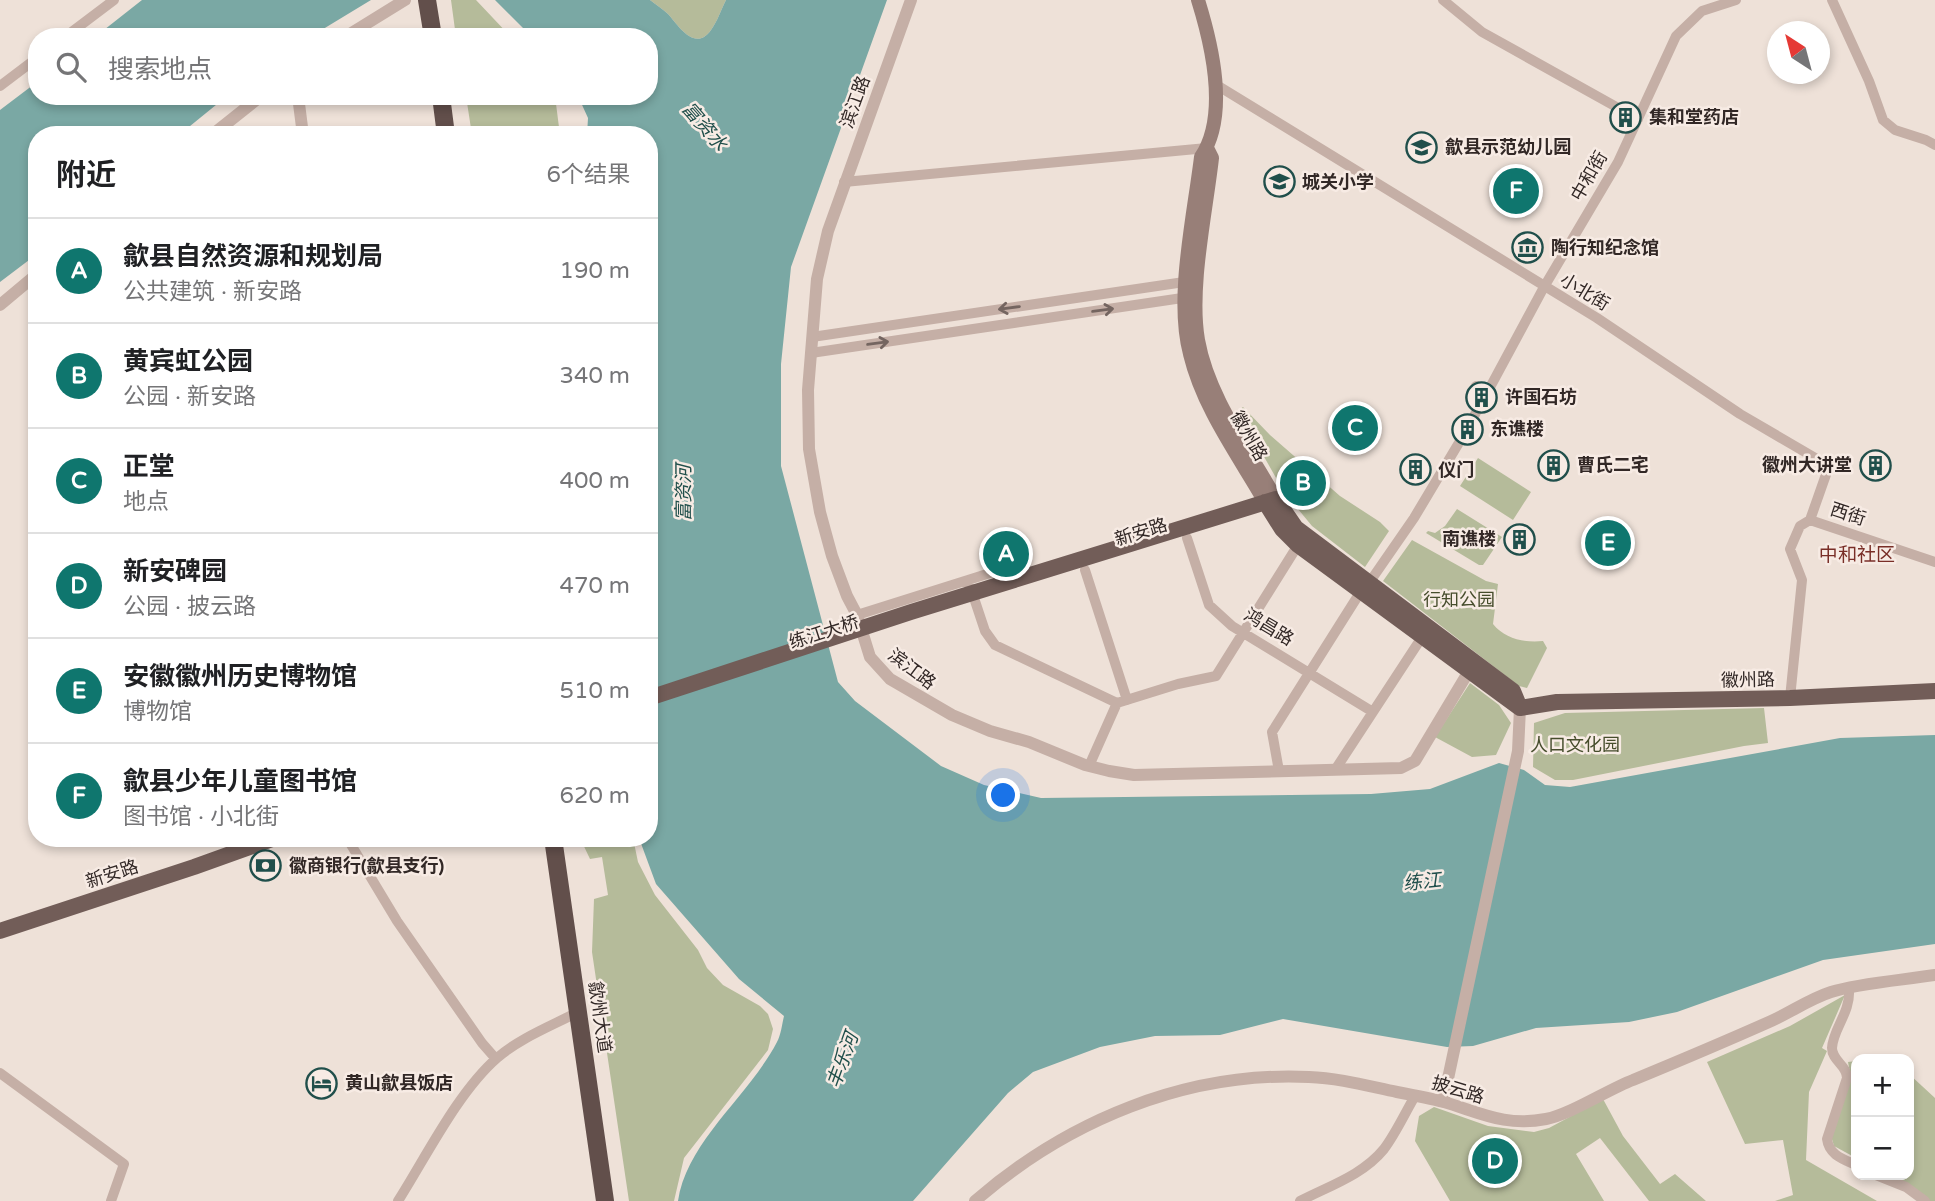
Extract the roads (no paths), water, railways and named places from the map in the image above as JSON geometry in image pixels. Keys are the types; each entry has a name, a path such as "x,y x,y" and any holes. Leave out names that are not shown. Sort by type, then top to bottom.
{"highway":[{"path":"427,0 431,28"},
{"path":"439,0 443,28"},
{"path":"442,105 445,126"},
{"path":"453,105 457,126"},
{"name":"歙州大道","path":"554,847 605,1201"},
{"name":"歙州大道","path":"565,847 617,1201"}],"main road":[{"name":"徽州路","path":"1198,0 1212,57 1213,124 1207,148 1200,157 1190,297 1198,340 1210,379 1274,505 1282,529 1298,545 1365,587 1513,691 1520,709"},
{"name":"徽州路","path":"1274,505 1296,528 1422,637 1520,709 1557,702 1790,698 1935,691"},
{"name":"新安路","path":"1013,584 1085,570 1187,538 1274,505"},
{"name":"新安路","path":"1013,584 1274,505"},
{"name":"练江大桥","path":"658,695 1013,584"},
{"name":"练江大桥","path":"658,707 1013,584"},
{"name":"新安路","path":"0,920 216,847"},
{"name":"新安路","path":"0,931 250,847"}],"street":[{"path":"77,28 114,0"},
{"path":"360,28 405,0"},
{"name":"滨江路","path":"911,0 844,182 822,255 817,279 811,353 808,429 815,490 832,556 857,615 870,657 876,665 890,679 915,696 971,723 1089,766 1134,775 1401,768 1411,764 1469,671"},
{"path":"1443,0 1482,32 1638,119"},
{"name":"中和街","path":"1471,422 1481,403 1469,397 1475,386 1487,393 1544,287 1618,162 1671,44 1682,29 1702,11 1737,0"},
{"path":"1832,0 1884,120 1895,131 1935,145"},
{"path":"0,86 28,65"},
{"name":"小北街","path":"1214,84 1597,318 1740,414 1829,466 1810,520"},
{"path":"223,126 250,105"},
{"path":"299,105 302,126"},
{"path":"844,182 1207,148"},
{"path":"0,304 28,281"},
{"path":"812,337 1192,281"},
{"path":"811,353 1190,297"},
{"path":"1279,771 1272,732 1365,587 1414,518 1462,436"},
{"name":"西街","path":"1790,698 1802,580 1790,550 1800,526 1810,520 1935,562"},
{"name":"鸿昌路","path":"1187,538 1209,605 1222,618 1373,712"},
{"path":"968,580 985,631 995,645 1122,701 1178,684 1216,677 1298,545"},
{"path":"857,615 1006,568 1013,584"},
{"path":"1085,570 1122,701 1089,766"},
{"path":"1335,770 1422,637"},
{"path":"1444,1096 1518,751 1520,709"},
{"path":"352,847 397,921 496,1059"},
{"name":"披云路","path":"975,1201 1022,1164 1063,1138 1109,1115 1165,1094 1234,1081 1288,1077 1340,1080 1415,1096 1444,1096 1504,1121 1527,1122 1554,1117 1617,1086 1727,1041 1823,995 1849,988 1935,975"},
{"path":"1849,988 1848,1008 1832,1047 1835,1057 1845,1068 1847,1078 1827,1139 1828,1147 1833,1153 1851,1162"},
{"path":"398,1201 453,1112 496,1059 513,1046 578,1012"},
{"path":"0,1073 124,1164 111,1201"},
{"path":"1300,1201 1350,1176 1372,1161 1389,1141 1415,1096"},
{"path":"1888,1180 1906,1187 1925,1201"}],"water":[{"path":"142,0 371,0 325,28 106,28"},
{"path":"495,0 650,0 666,12 687,35 699,39 711,30 726,0 887,0 791,267 781,364 781,466 838,682 855,701 941,766 984,785 1041,798 1371,794 1430,789 1499,763 1524,770 1545,785 1570,787 1840,738 1935,735 1935,944 1823,960 1677,1012 1629,1022 1536,1028 1473,1046 1447,1047 1283,1019 1220,1035 1155,1036 1100,1047 1033,1072 1008,1093 913,1201 678,1201 693,1158 765,1062 778,1039 784,1016 739,979 656,884 642,847 658,847 658,126 588,126 588,118 582,105 658,105 658,28 523,28"},
{"path":"28,89 28,105 216,105 190,126 28,126 28,261 0,282 0,110"}],"place":[{"name":"集和堂药店","path":"1626,117"},
{"name":"歙县示范幼儿园","path":"1422,147"},
{"name":"城关小学","path":"1279,182"},
{"name":"歙县少年儿童图书馆","path":"1516,191"},
{"name":"陶行知纪念馆","path":"1528,248"},
{"name":"许国石坊","path":"1482,397"},
{"name":"正堂","path":"1355,428"},
{"name":"东谯楼","path":"1467,429"},
{"name":"曹氏二宅","path":"1554,465"},
{"name":"徽州大讲堂","path":"1875,465"},
{"name":"仪门","path":"1415,470"},
{"name":"黄宾虹公园","path":"1303,483"},
{"name":"南谯楼","path":"1519,539"},
{"name":"安徽徽州历史博物馆","path":"1608,543"},
{"name":"歙县自然资源和规划局","path":"1006,554"},
{"name":"徽商银行(歙县支行)","path":"266,866"},
{"name":"黄山歙县饭店","path":"322,1083"},
{"name":"新安碑园","path":"1495,1161"}],"district":[{"name":"中和社区","path":"1857,554"}],"water label":[{"name":"富资水","path":"705,126"},
{"name":"富资河","path":"683,493"},
{"name":"练江","path":"1422,881"},
{"name":"丰乐河","path":"842,1060"}],"park label":[{"name":"行知公园","path":"1459,600"},
{"name":"人口文化园","path":"1575,745"}]}
